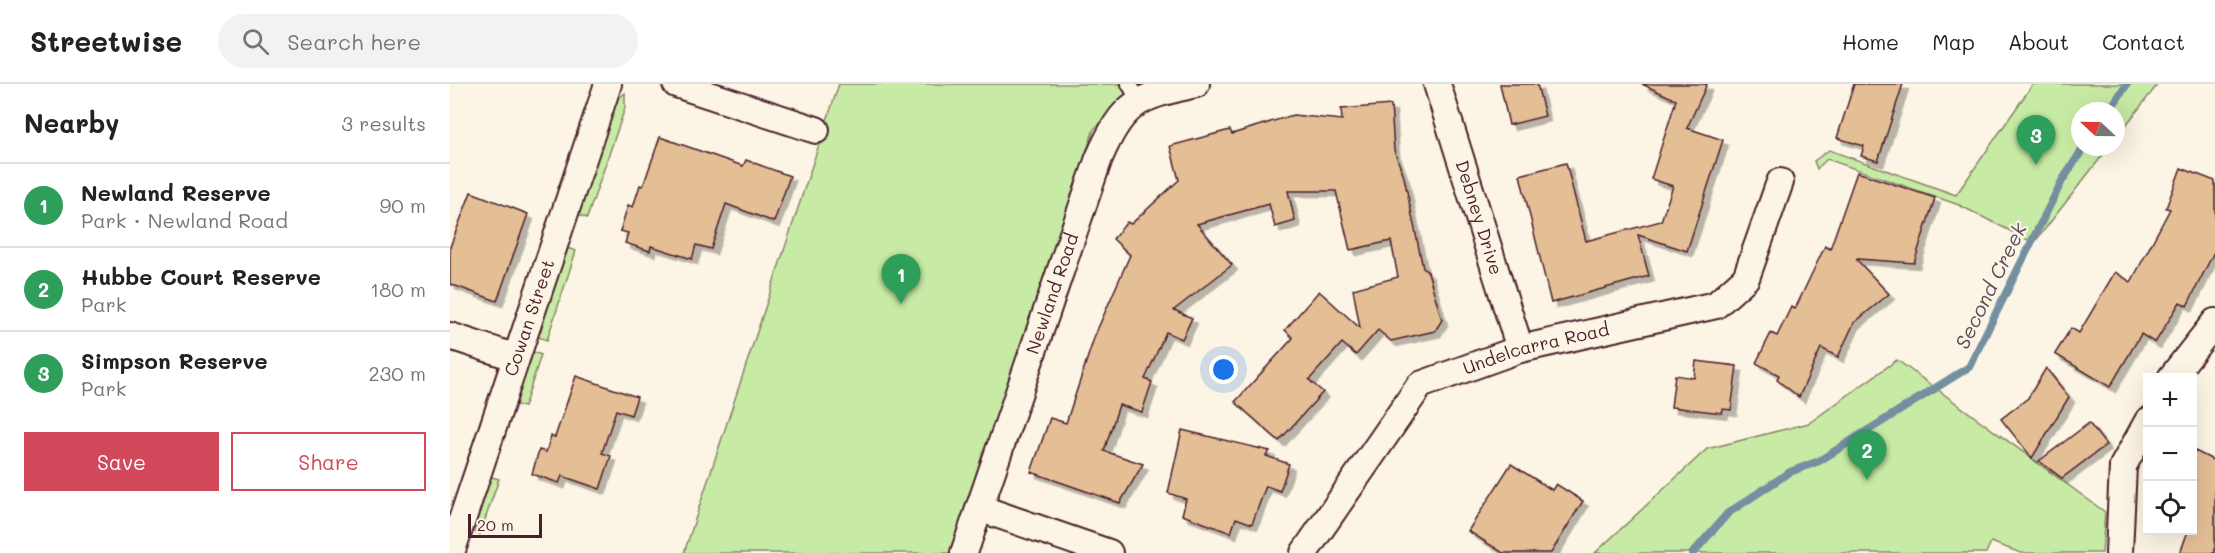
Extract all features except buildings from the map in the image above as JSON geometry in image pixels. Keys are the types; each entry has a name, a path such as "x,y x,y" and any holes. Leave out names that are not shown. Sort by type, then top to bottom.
{"street":[{"name":"Cowan Street","path":"451,553 514,357 608,84"},
{"path":"676,84 816,129"},
{"name":"Newland Road","path":"964,553 1099,158 1113,127 1134,92 1196,84"},
{"name":"Debney Drive","path":"1437,84 1520,349"},
{"name":"Undelcarra Road","path":"1304,553 1419,385 1520,349 1716,305 1746,278 1780,182"},
{"path":"2175,373 2215,322"},
{"path":"450,336 514,357"},
{"path":"2119,553 2123,466 2145,427"},
{"path":"979,508 1110,553"}],"green space":[{"path":"839,84 1148,84 1094,129 952,553 684,553"},
{"path":"2033,84 2158,84 2125,126 2125,102 2071,102 2071,156 2102,156 2034,243 1959,205 1827,159 1817,169 1814,161 1829,150 1956,195"},
{"path":"625,93 625,108 587,218 575,214 614,102"},
{"path":"564,247 576,251 547,340 535,336"},
{"path":"531,351 541,355 524,407 513,404"},
{"path":"1897,360 2105,512 2102,553 2021,553 1991,542 1986,553 1595,553 1707,449 1809,423"},
{"path":"488,476 499,479 480,534 470,530"}],"waterway":[{"name":"Second Creek","path":"2115,102 2127,84"},
{"name":"Second Creek","path":"1693,553 1728,513 1790,472 1819,461 1969,367 2062,181 2078,156"}],"place":[{"name":"Simpson Reserve","path":"2036,165"},
{"name":"Newland Reserve","path":"901,304"},
{"name":"Hubbe Court Reserve","path":"1867,480"}]}
